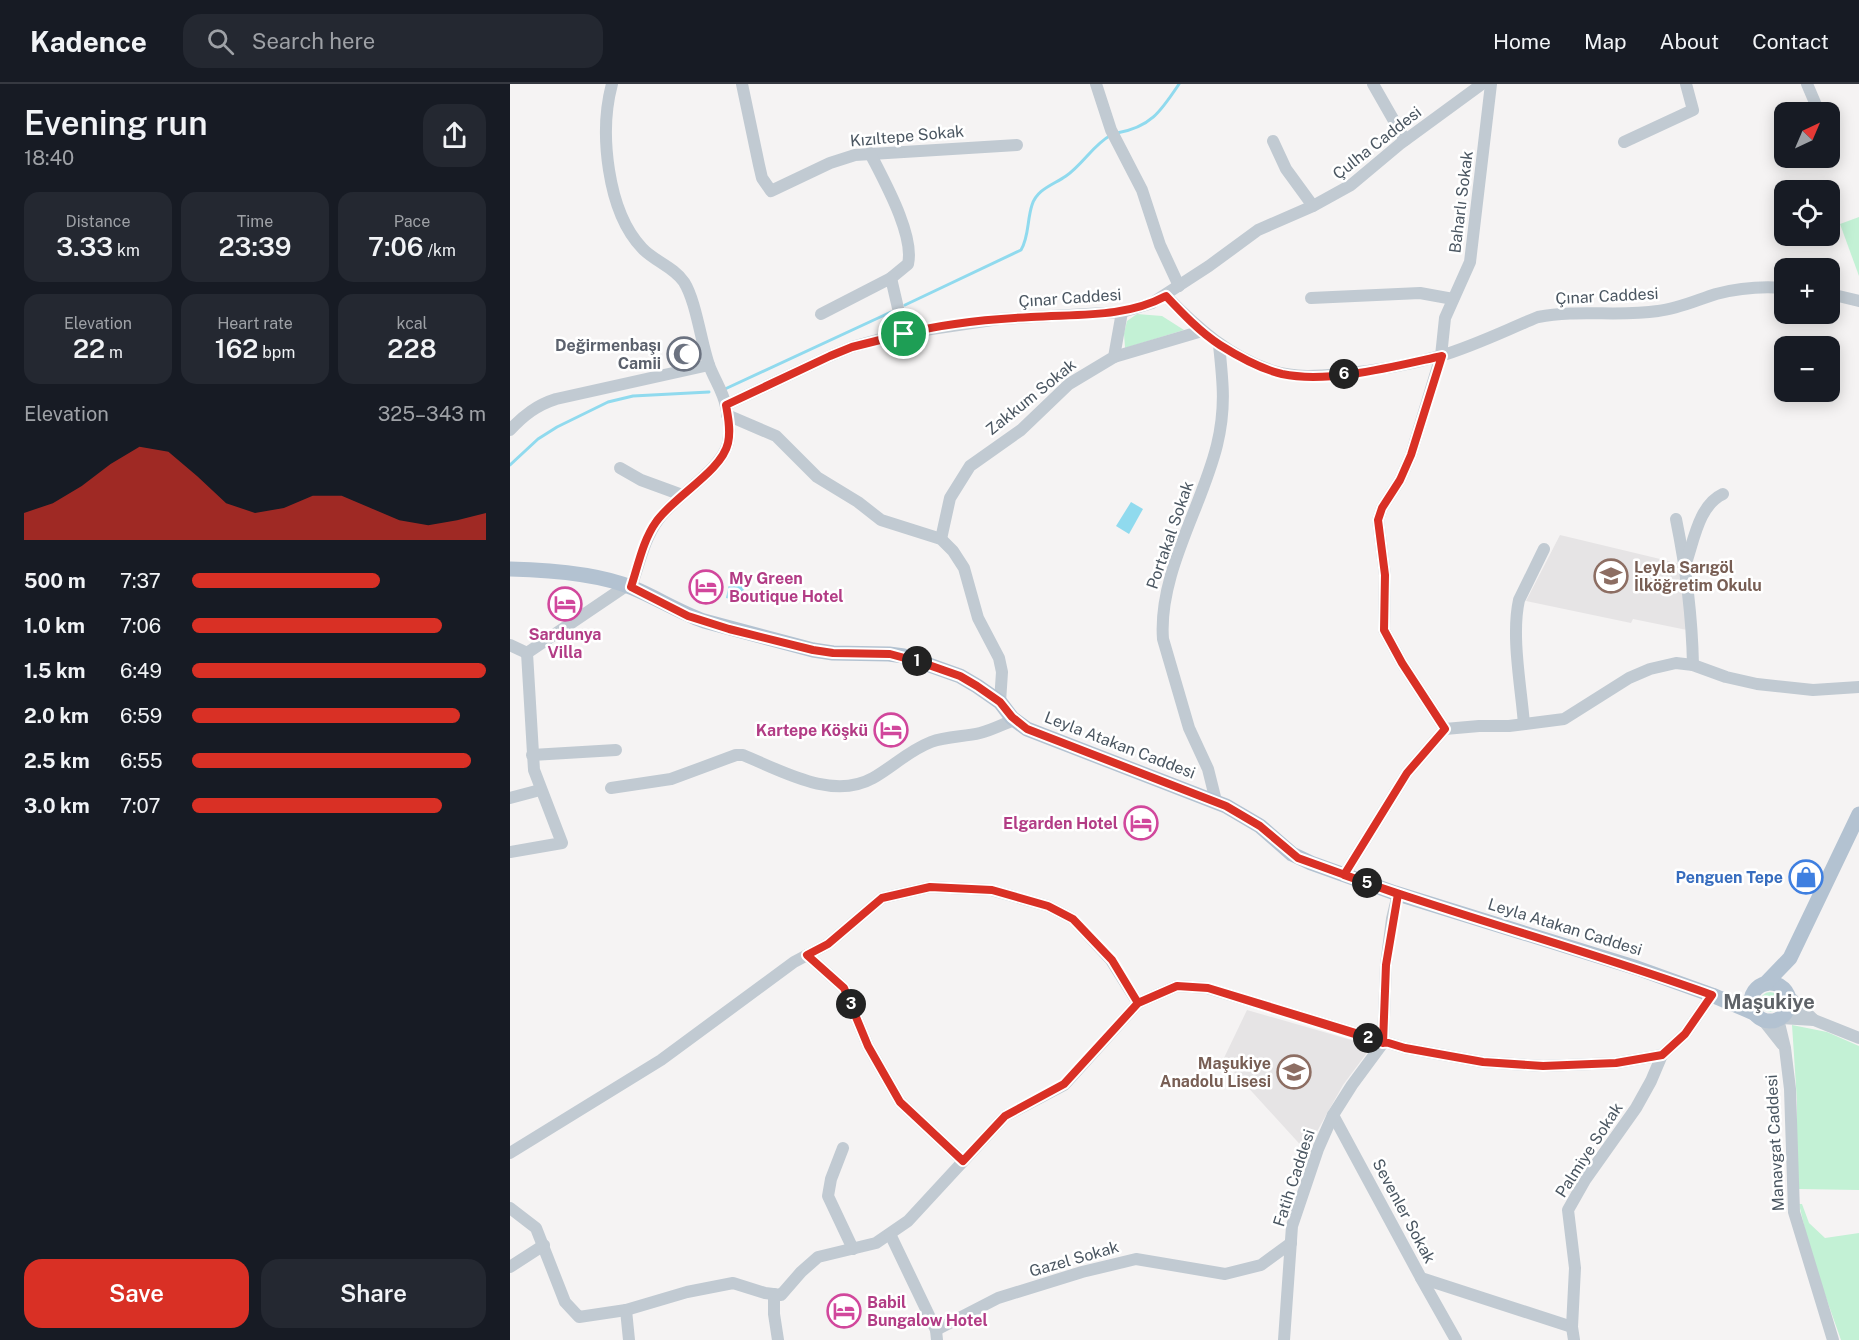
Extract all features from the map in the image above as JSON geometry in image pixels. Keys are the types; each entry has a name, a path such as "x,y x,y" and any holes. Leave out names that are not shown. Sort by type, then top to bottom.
{"main road":[{"name":"Leyla Atakan Caddesi","path":"510,569 581,576 629,586 688,616 761,637 833,653 904,656 960,676 1000,702 1014,720 1039,734 1216,801 1260,826 1298,858 1398,894 1637,968 1712,995"},
{"path":"1712,995 1769,1021 1780,1018 1788,1007 1785,992 1790,958 1859,814"},
{"path":"1758,1016 1751,1005 1759,989 1790,958"},
{"path":"1712,995 1738,997 1772,984 1785,992"}],"street":[{"path":"527,653 629,586 651,529 661,515 714,465 728,443 727,410 709,365 688,290 684,282 636,242 613,195 609,172 607,132 612,84"},
{"name":"Kızıltepe Sokak","path":"742,84 762,178 771,191 844,157 870,153 1017,145"},
{"path":"1096,84 1113,134 1142,190 1160,245 1179,286"},
{"path":"1373,84 1405,140"},
{"name":"Çulha Caddesi","path":"1166,296 1258,230 1352,186 1405,140 1482,84"},
{"name":"Baharlı Sokak","path":"1445,729 1402,663 1384,630 1385,575 1378,520 1382,508 1409,462 1442,356 1443,327 1452,299 1467,270 1472,251 1491,84"},
{"path":"1624,142 1693,110 1686,84"},
{"path":"1807,84 1815,102"},
{"path":"1273,141 1286,169 1313,206"},
{"path":"821,314 891,278 908,264 909,249 897,208 870,153"},
{"path":"891,278 904,334"},
{"name":"Çınar Caddesi","path":"727,410 841,351 904,334 999,319 1122,312 1166,296 1219,345 1266,369 1284,374 1308,376 1366,371 1442,356 1538,317 1585,312 1658,312 1730,290 1774,288"},
{"path":"1311,298 1420,293 1452,299"},
{"path":"1840,296 1859,301"},
{"path":"1114,357 1122,312"},
{"name":"Zakkum Sokak","path":"941,539 950,498 970,466 1021,430 1078,378 1114,357 1202,331"},
{"name":"Portakal Sokak","path":"1216,801 1208,769 1189,728 1163,639 1162,624 1168,590 1208,473 1222,418 1224,393 1219,345"},
{"path":"510,430 527,413 556,399 709,365"},
{"path":"727,410 776,436 818,477 858,502 881,520 941,539 953,550 964,568 978,618 1001,666 1000,702"},
{"path":"620,468 641,480 682,495"},
{"path":"1686,565 1707,506 1723,494"},
{"path":"1676,519 1686,565 1693,666"},
{"path":"1524,724 1516,631 1518,608 1519,600 1544,549"},
{"path":"510,645 527,653"},
{"path":"510,852 562,843 534,770 527,653"},
{"path":"1344,875 1407,773 1445,729 1509,726 1564,719 1629,678 1650,669 1676,663 1757,684 1813,690 1859,687"},
{"path":"611,788 671,779 736,755 742,755 799,779 824,785 852,784 874,777 903,756 934,741 982,733 1014,720"},
{"path":"532,755 616,750"},
{"path":"510,798 540,790"},
{"path":"510,1153 661,1060 794,962 828,944 882,898 930,887 992,890 1048,906 1073,919 1112,960 1138,1003"},
{"path":"1383,1043 1386,965 1398,894"},
{"path":"807,955 844,988 868,1046 900,1102 963,1161"},
{"path":"510,1208 536,1228 565,1302 579,1317 626,1310 687,1292 732,1283 765,1293 782,1295 801,1272 818,1257 876,1243 908,1221 1005,1116 1064,1084 1138,1003 1177,986 1208,988 1383,1043 1465,1059 1543,1066 1616,1063 1662,1055 1685,1034 1712,995"},
{"path":"1785,992 1814,1020"},
{"path":"1758,1016 1785,1048"},
{"path":"1780,1018 1814,1020 1859,1038"},
{"name":"Manavgat Caddesi","path":"1780,1018 1790,1089 1794,1212 1833,1340"},
{"name":"Fatih Caddesi","path":"1284,1340 1292,1226 1322,1138 1333,1114 1383,1043"},
{"name":"Palmiye Sokak","path":"1573,1334 1575,1268 1568,1210 1585,1180 1636,1108 1662,1055"},
{"name":"Sevenler Sokak","path":"1333,1114 1421,1278 1573,1334"},
{"path":"843,1148 831,1179 828,1196 853,1249"},
{"path":"890,1234 936,1335"},
{"name":"Gazel Sokak","path":"936,1335 998,1298 1093,1269 1136,1259 1225,1274 1261,1265 1292,1243"},
{"path":"510,1267 544,1245"},
{"path":"1421,1278 1456,1340"},
{"path":"774,1294 778,1340"},
{"path":"626,1310 629,1340"}],"shaded area":[{"name":"Leyla Sarıgöl İlköğretim Okulu","path":"1560,535 1681,564 1687,630 1633,619 1631,623 1526,601"},
{"name":"Maşukiye Anadolu Lisesi","path":"1247,1010 1372,1046 1343,1085 1306,1151 1223,1060"}],"green space":[{"path":"1859,217 1859,276 1840,224"},
{"path":"1137,314 1162,316 1184,330 1125,348 1124,333 1127,321"},
{"path":"1770,992 1777,995 1780,1002 1777,1009 1770,1012 1763,1009 1760,1002 1763,995"},
{"path":"1792,1025 1827,1032 1859,1046 1859,1190 1799,1189"},
{"path":"1799,1204 1802,1204 1809,1223 1825,1238 1859,1233 1859,1340 1841,1340 1811,1255"}],"water":[{"path":"1131,502 1143,509 1129,534 1116,526"},
{"path":"731,576 746,579 741,601 726,598"}],"waterway":[{"path":"1117,133 1147,122 1160,110 1179,84"},
{"path":"905,305 1021,250 1034,200 1046,188 1072,171 1111,135"},
{"path":"725,389 891,312"},
{"path":"510,465 538,439 608,402 633,396 709,392"}],"place":[{"name":"Değirmenbaşı Camii","path":"684,354"},
{"name":"Leyla Sarıgöl İlköğretim Okulu","path":"1611,576"},
{"name":"My Green Boutique Hotel","path":"706,587"},
{"name":"Sardunya Villa","path":"565,604"},
{"name":"Kartepe Köşkü","path":"891,730"},
{"name":"Elgarden Hotel","path":"1141,823"},
{"name":"Penguen Tepe","path":"1806,877"},
{"name":"Maşukiye Anadolu Lisesi","path":"1294,1072"},
{"name":"Babil Bungalow Hotel","path":"844,1311"}],"district":[{"name":"Maşukiye","path":"1769,1002"}],"route":[{"path":"904,334 852,347 726,405 729,429 728,443 724,452 714,465 665,511 651,529 631,587 688,616 729,629 813,650 904,656 960,676 990,694 1019,724 1027,729 1216,801 1260,826 1298,858 1325,869 1395,893 1398,894 1386,965 1383,1043 1208,988 1177,986 1138,1003 1112,960 1073,919 1048,906 992,890 930,887 882,898 828,944 807,955 844,988 868,1046 900,1102 963,1161 1005,1116 1064,1084 1138,1003 1177,986 1208,988 1266,1006 1383,1043 1483,1062 1543,1066 1616,1063 1662,1055 1676,1044 1695,1022 1712,995 1637,968 1344,875 1401,781 1445,729 1402,663 1384,630 1385,575 1378,520 1382,508 1406,469 1442,356 1393,367 1344,374 1324,376 1284,374 1259,366 1219,345 1166,296 1142,307 1122,312 999,319 904,334"}]}
